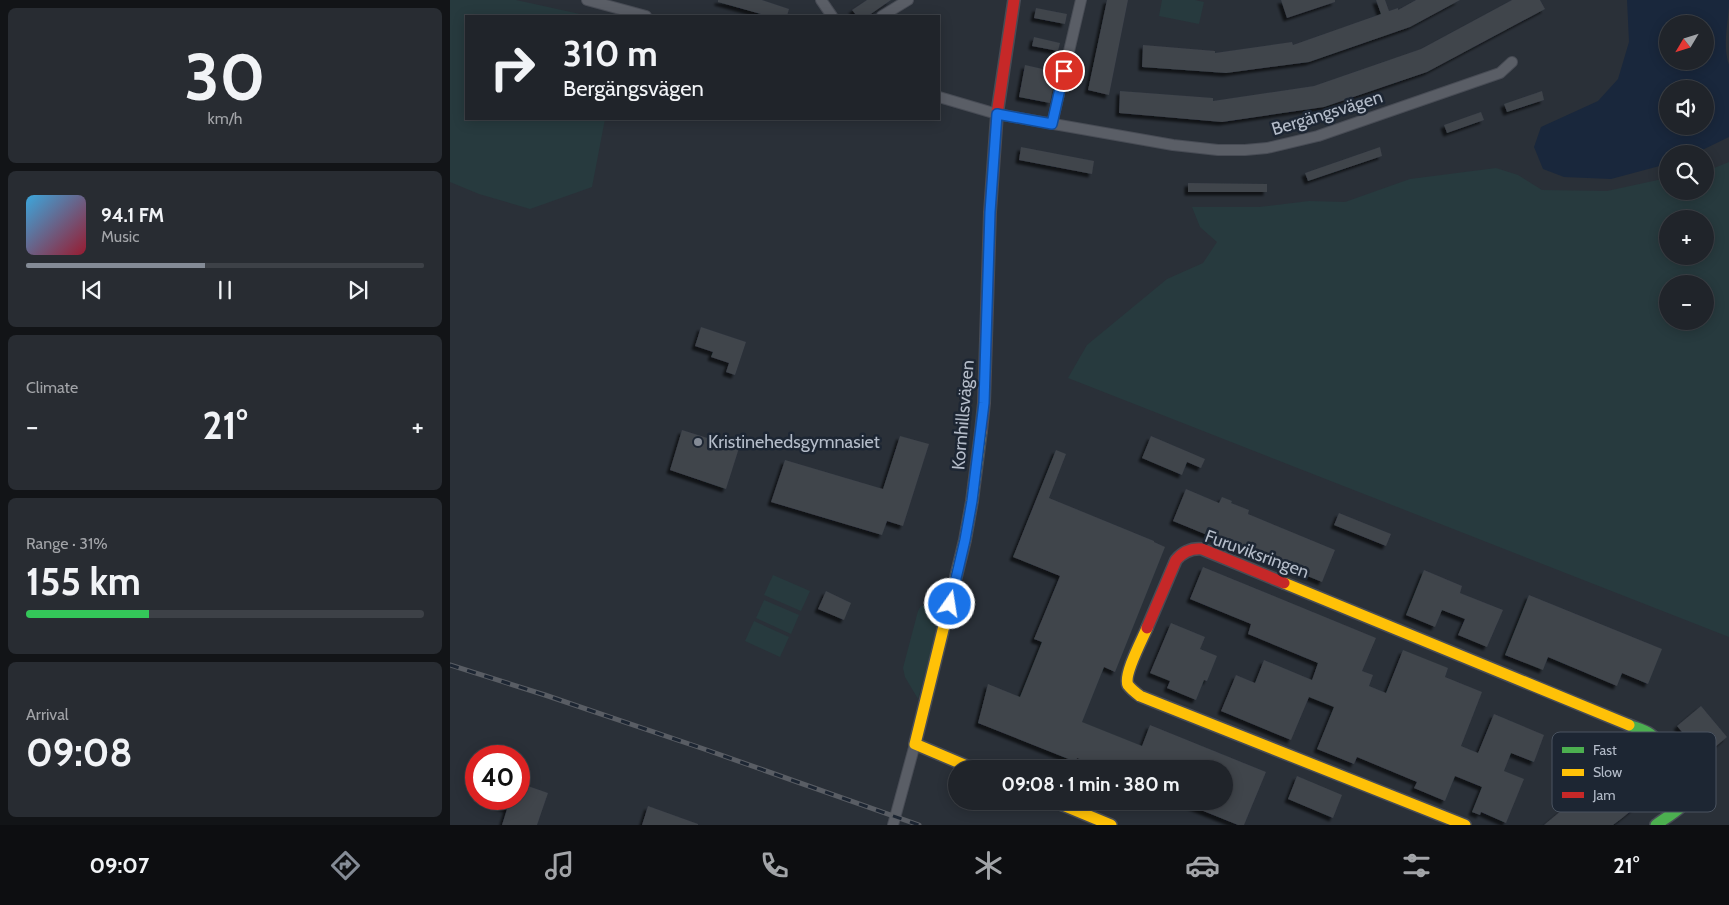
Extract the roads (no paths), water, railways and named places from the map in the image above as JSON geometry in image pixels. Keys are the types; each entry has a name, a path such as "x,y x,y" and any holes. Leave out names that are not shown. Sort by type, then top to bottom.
{"street":[{"path":"587,0 642,15"},
{"path":"821,0 831,15"},
{"path":"884,15 908,0"},
{"name":"Kornhillsvägen","path":"893,825 965,540 976,472 984,403 990,212 997,114 1014,0"},
{"path":"1052,124 1081,0"},
{"name":"Bergängsvägen","path":"940,98 997,114 1172,145 1222,150 1267,148 1318,136 1500,73 1512,62"},
{"name":"Furuviksringen","path":"1465,825 1134,692 1128,682 1129,671 1176,560 1193,548 1202,549 1647,732"},
{"path":"915,744 953,760"},
{"path":"1075,810 1111,825"},
{"name":"Furuviksringen","path":"1656,825 1672,812"}],"water":[{"path":"1627,0 1729,0 1726,49 1729,65 1729,137 1713,145 1659,145 1659,166 1611,179 1564,177 1543,169 1534,147 1541,127 1598,101 1618,79 1629,42"}],"railway":[{"path":"450,665 704,749 919,825"}],"place":[{"name":"Kristinehedsgymnasiet","path":"698,442"}]}
